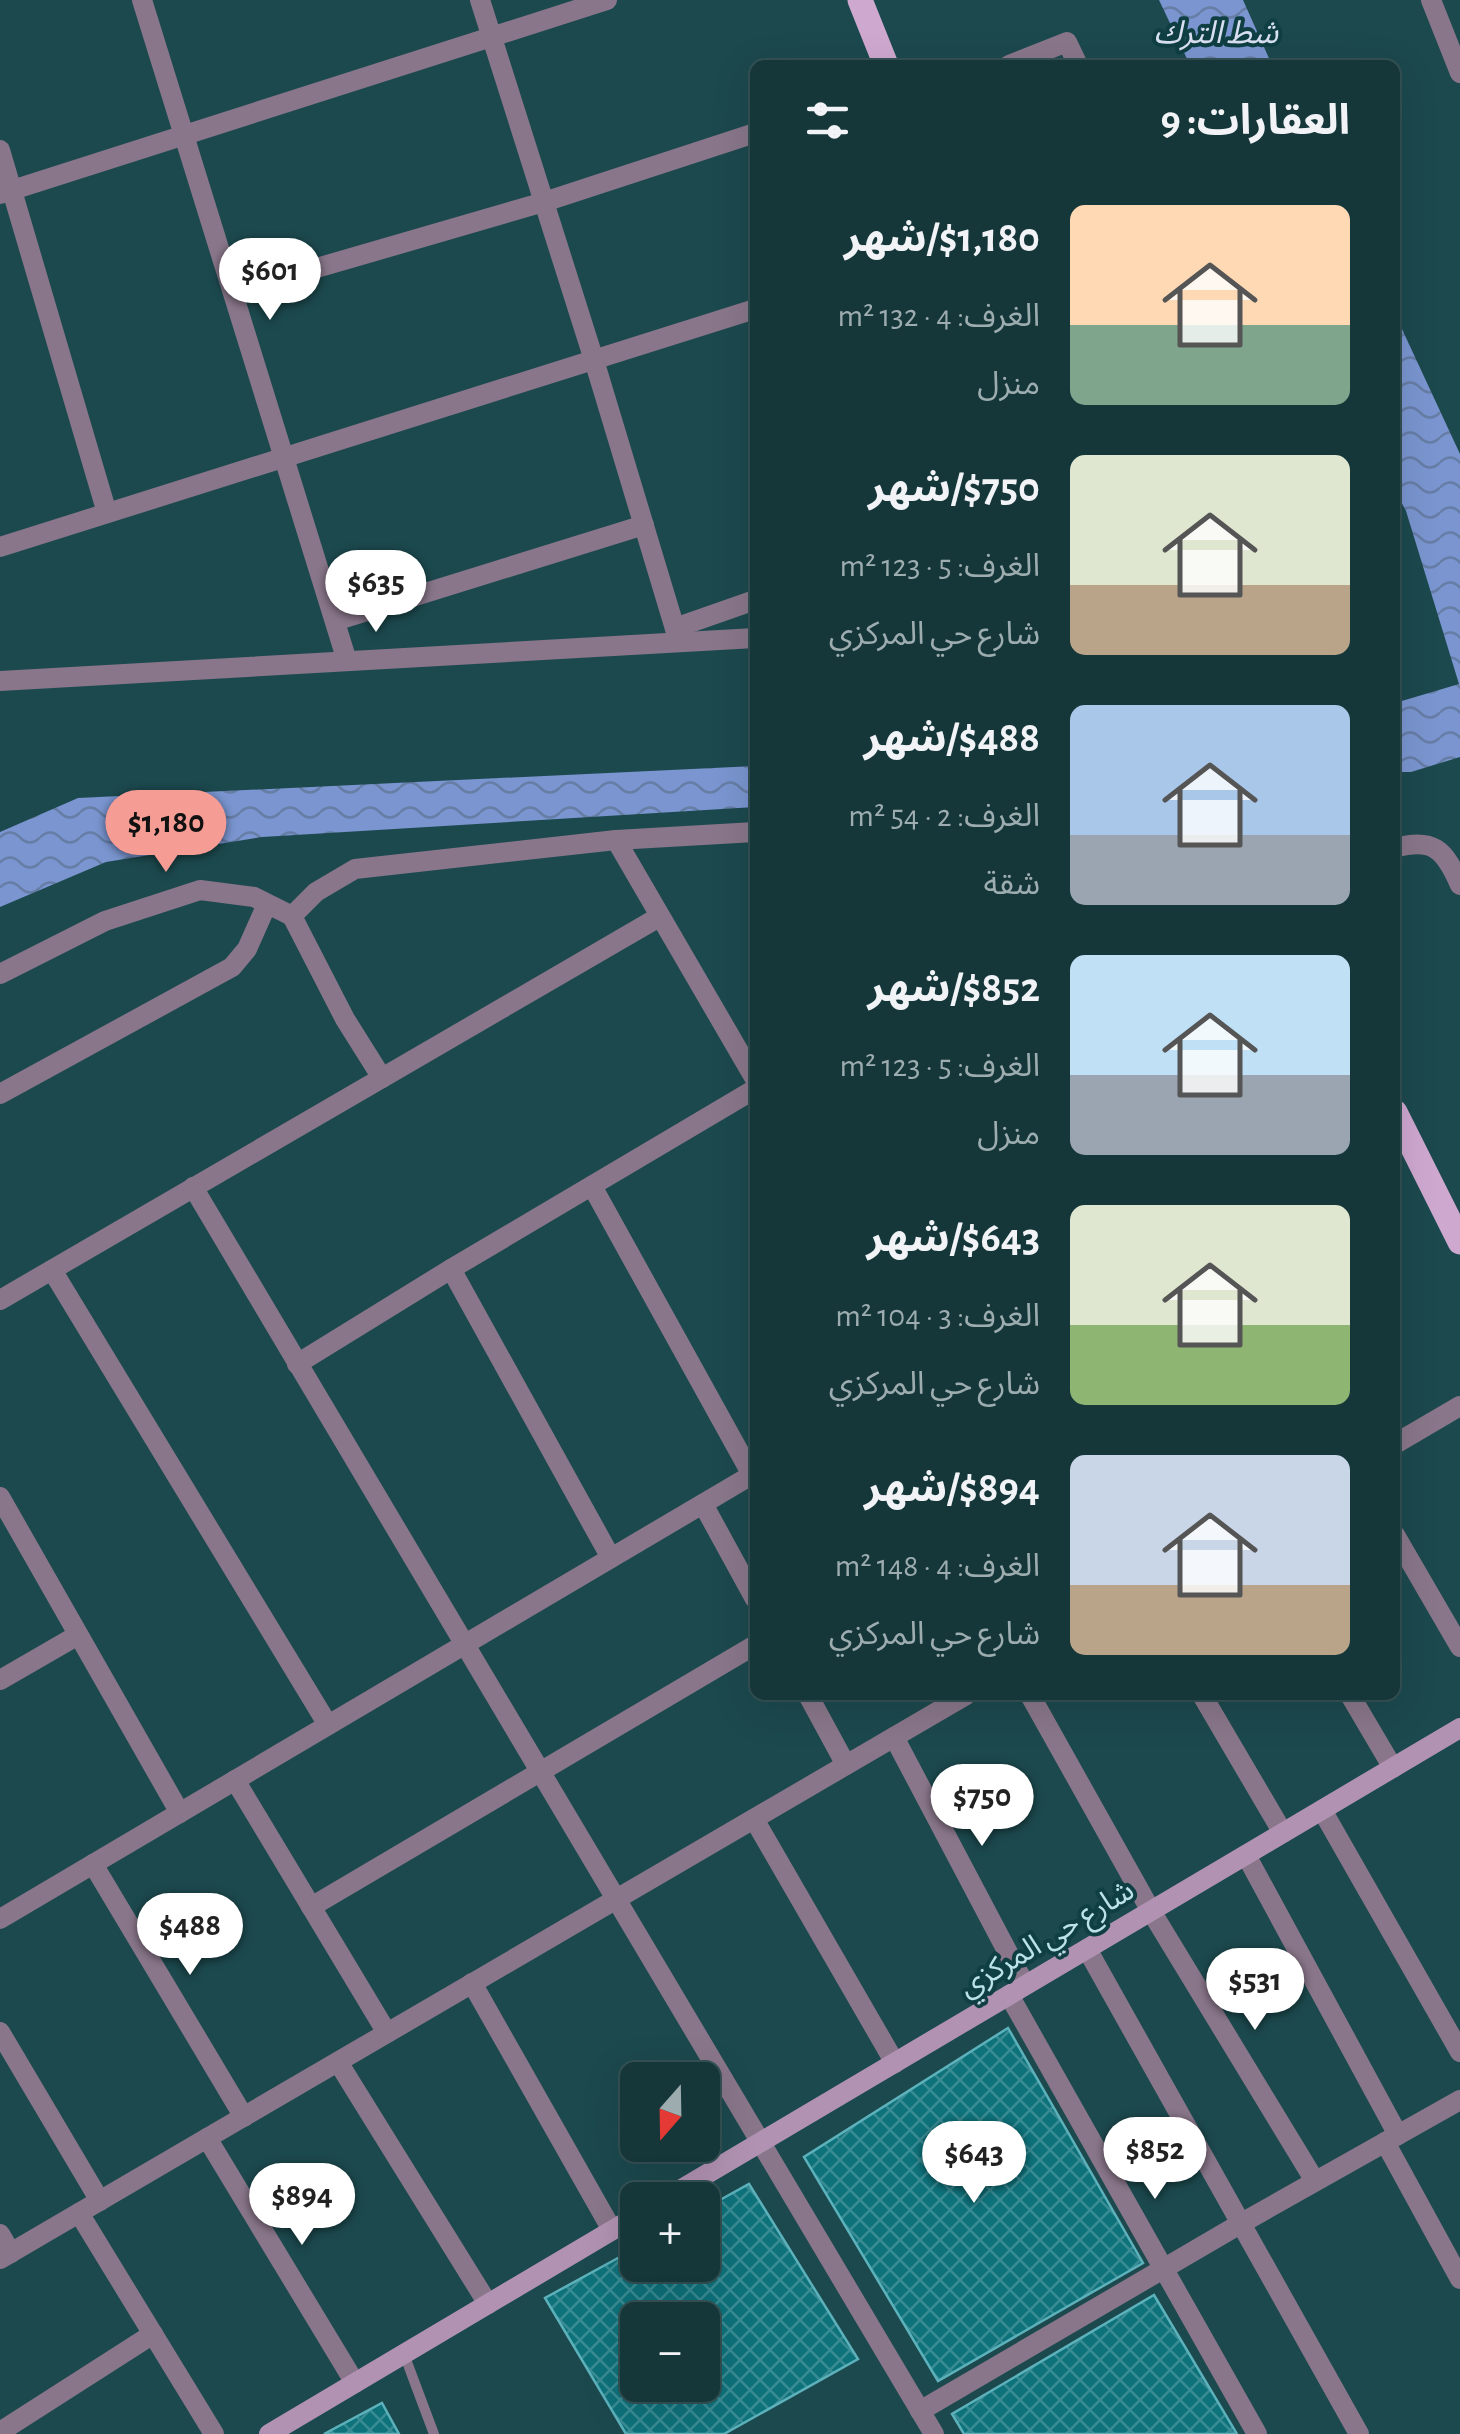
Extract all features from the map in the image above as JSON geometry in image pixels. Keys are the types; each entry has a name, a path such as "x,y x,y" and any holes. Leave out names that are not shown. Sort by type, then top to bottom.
{"main road":[{"path":"860,0 884,60"},
{"path":"1400,1122 1460,1242"},
{"name":"شارع حي المركزي","path":"694,2182 1459,1731"},
{"path":"269,2434 620,2226"}],"street":[{"path":"142,0 348,661"},
{"path":"480,0 677,635"},
{"path":"6,192 607,0"},
{"path":"1431,0 1458,66"},
{"path":"1022,60 1067,42 1076,60"},
{"path":"234,292 544,202 750,136"},
{"path":"0,150 6,192 107,513"},
{"path":"0,547 750,312"},
{"path":"335,621 644,525"},
{"path":"677,635 750,602"},
{"path":"0,681 348,661 677,635 750,638"},
{"path":"292,916 316,892 356,869 616,840 750,832"},
{"path":"616,840 750,1071"},
{"path":"1400,847 1416,842 1434,846 1450,862 1460,884"},
{"path":"0,974 105,921 200,890 254,897 292,916 345,1019 382,1078"},
{"path":"0,1094 232,966 246,950 267,904"},
{"path":"0,1300 659,917"},
{"path":"297,1364 750,1092"},
{"path":"592,1186 750,1469"},
{"path":"193,1188 934,2434"},
{"path":"452,1269 611,1558"},
{"path":"52,1270 328,1725"},
{"path":"1400,1441 1460,1406"},
{"path":"0,1919 750,1476"},
{"path":"0,1498 180,1813"},
{"path":"703,1504 750,1590"},
{"path":"1400,1543 1460,1647"},
{"path":"0,1680 78,1635"},
{"path":"311,1907 750,1648"},
{"path":"811,1700 846,1765"},
{"path":"0,2234 6,2256 957,1700"},
{"path":"1033,1700 1152,1911 1315,2181"},
{"path":"1205,1700 1283,1833"},
{"path":"1353,1700 1393,1768"},
{"path":"894,1737 1017,1990 1257,2434"},
{"path":"235,1780 387,2033"},
{"path":"1322,1810 1460,2052"},
{"path":"754,1819 895,2063"},
{"path":"1246,1854 1460,2279"},
{"path":"93,1864 244,2117"},
{"path":"1087,1949 1359,2434"},
{"path":"472,1983 612,2230"},
{"path":"0,2032 100,2201"},
{"path":"338,2062 488,2304"},
{"path":"920,2412 1460,2100"},
{"path":"207,2138 355,2383"},
{"path":"79,2213 214,2434"},
{"path":"0,2432 152,2334"}],"lane":[{"path":"404,2354 434,2434"}],"water":[{"name":"شط الترك","path":"1159,0 1243,0 1270,60 1188,60"},
{"path":"1400,325 1460,454 1460,757 1400,772 1400,702 1459,684 1400,500"},
{"path":"750,766 750,807 262,837 106,862 0,907 0,832 78,798"}],"building":[{"path":"1008,2028 1143,2263 938,2381 804,2157"},
{"path":"749,2184 858,2359 724,2434 626,2434 545,2298 620,2257 620,2282 720,2282 720,2200"},
{"path":"1154,2295 1237,2434 964,2434 952,2414"},
{"path":"382,2403 399,2434 324,2434"}]}
